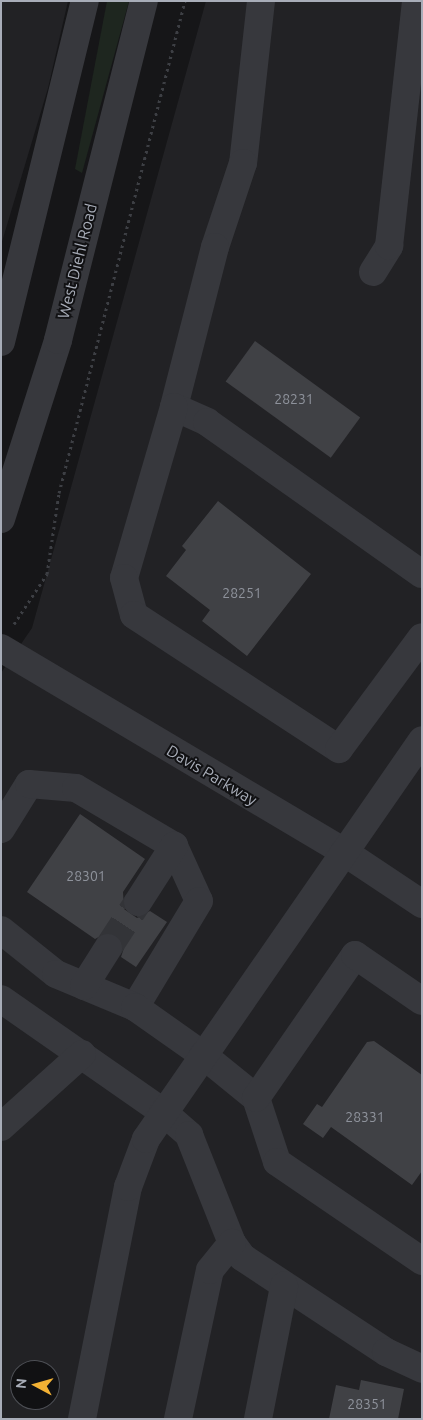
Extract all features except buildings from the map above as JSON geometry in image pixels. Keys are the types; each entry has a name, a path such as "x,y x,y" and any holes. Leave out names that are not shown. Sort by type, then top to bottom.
{"street":[{"path":"1,342 85,1"},
{"name":"West Diehl Road","path":"1,518 58,340 144,1"},
{"path":"261,1 243,163 215,247 174,407 124,578 134,615 339,749 422,637"},
{"path":"373,272 390,246 416,1"},
{"path":"174,407 207,422 422,574"},
{"name":"Davis Parkway","path":"1,648 344,852 422,904"},
{"path":"82,1419 128,1187 146,1139 422,740"},
{"path":"1,829 29,784 76,788 174,846 199,901 135,1007"},
{"path":"138,902 174,846"},
{"path":"1,930 56,974 135,1007 203,1055 256,1098 277,1162 422,1261"},
{"path":"84,986 108,948"},
{"path":"256,1098 355,955 422,1001"},
{"path":"1,999 163,1112 189,1135 202,1161 232,1243 242,1257 386,1352 422,1369"},
{"path":"1,1127 82,1054"},
{"path":"178,1419 210,1270 232,1243"},
{"path":"258,1419 284,1286"}],"path":[{"path":"22,609 47,574 59,493 185,1"}],"shaded area":[{"path":"1,1 68,1 48,88 1,245"},
{"path":"107,1 129,1 82,173 75,169"},
{"path":"206,1 422,1 422,1419 1,1419 1,673 32,628"}],"tunnel":[{"path":"108,948 138,902"}]}
